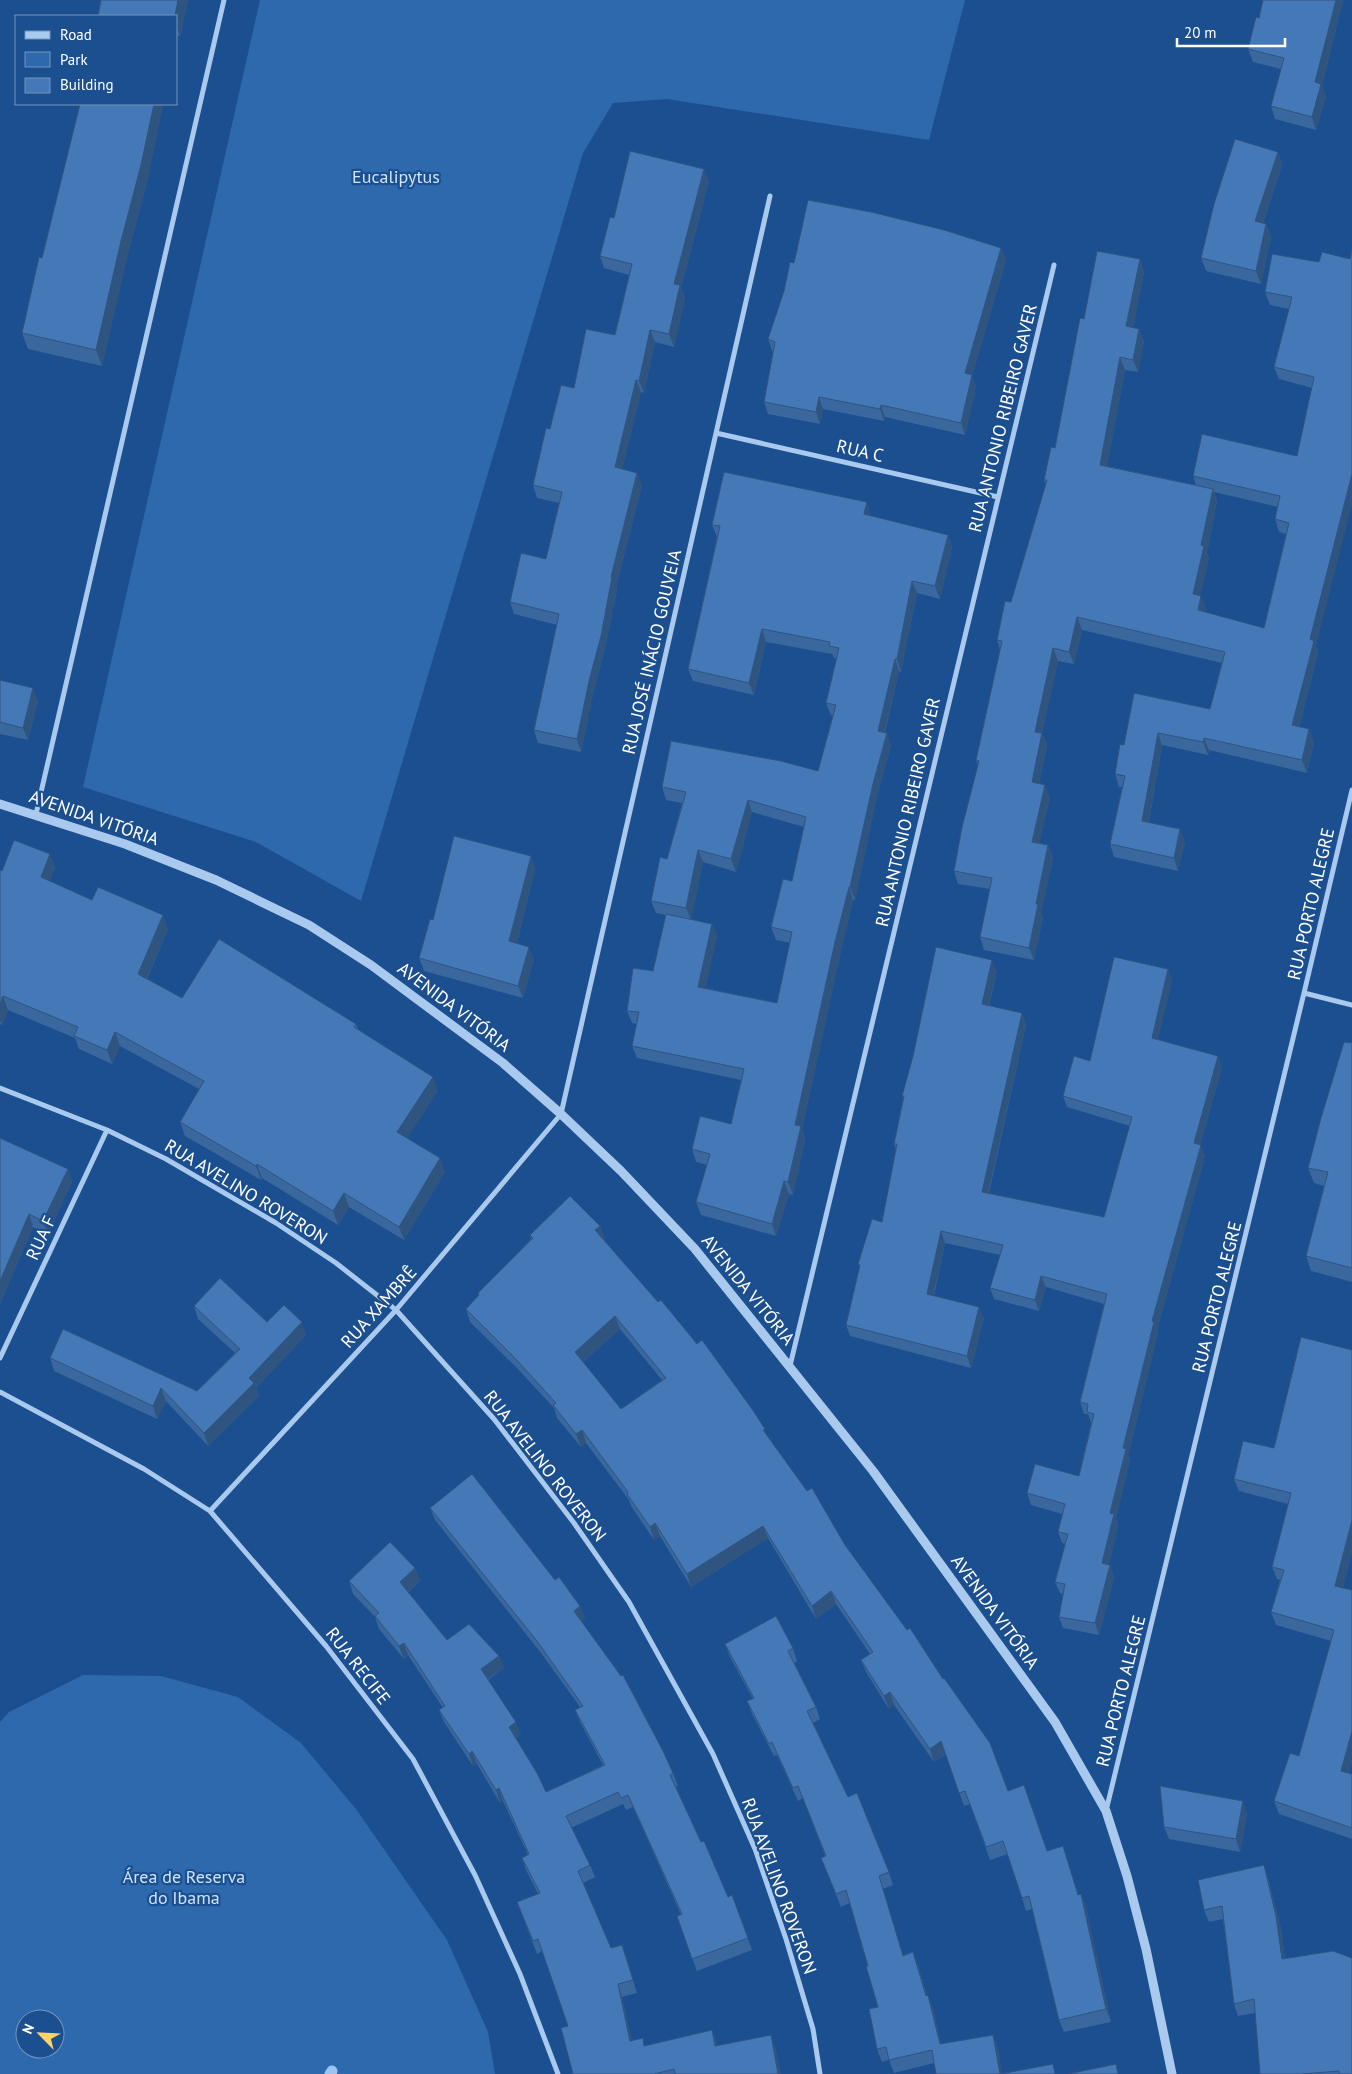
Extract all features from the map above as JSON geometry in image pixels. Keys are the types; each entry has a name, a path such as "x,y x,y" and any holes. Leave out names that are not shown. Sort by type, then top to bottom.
{"street":[{"path":"36,814 224,0"},
{"name":"RUA JOSÉ INÁCIO GOUVEIA","path":"561,1114 770,196"},
{"name":"RUA ANTONIO RIBEIRO GAVER","path":"790,1366 1054,265"},
{"name":"RUA C","path":"716,432 998,496"},
{"name":"RUA PORTO ALEGRE","path":"1106,1811 1352,790"},
{"name":"AVENIDA VITÓRIA","path":"0,804 125,844 216,880 309,925 370,965 487,1051 561,1114 621,1171 695,1249 873,1471 1055,1722 1106,1811 1127,1876 1146,1949 1172,2074"},
{"path":"1304,993 1352,1005"},
{"name":"RUA AVELINO ROVERON","path":"0,1088 107,1130 166,1159 276,1222 336,1263 396,1310 494,1419 574,1523 629,1602 671,1674 713,1754 755,1849 813,2029 820,2074"},
{"name":"RUA XAMBRÊ","path":"210,1511 396,1310 561,1114"},
{"name":"RUA F","path":"0,1358 107,1130"},
{"name":"RUA RECIFE","path":"0,1392 144,1469 210,1511 326,1646 413,1759 475,1875 520,1974 558,2074"}],"green space":[{"name":"Eucalipytus","path":"260,0 965,0 929,140 667,99 613,103 583,153 361,901 256,842 83,787"},
{"name":"Área de Reserva do Ibama","path":"83,1675 161,1676 238,1697 301,1743 356,1809 447,1940 488,2032 495,2074 0,2074 0,1722 9,1712"}],"building":[{"path":"101,0 178,0 175,15 98,15"},
{"path":"1263,0 1336,0 1315,82 1321,84 1312,117 1271,106 1284,58 1248,49 1256,17 1259,18"},
{"path":"80,105 154,105 96,350 22,333 39,257 42,258"},
{"path":"1235,139 1278,152 1255,221 1266,224 1256,271 1201,258 1214,204"},
{"path":"630,151 704,169 674,284 680,285 669,334 650,330 639,381 636,380 615,467 637,473 611,577 601,636 577,739 534,730 559,614 510,602 521,553 546,559 562,492 533,485 546,428 550,429 561,385 574,388 586,329 615,335 632,264 600,256 610,217 614,218"},
{"path":"808,200 871,212 944,230 1001,248 965,373 972,375 961,423 881,405 880,409 819,397 816,412 764,402 775,342 768,339 784,291 790,262 794,263"},
{"path":"1352,249 1352,474 1310,639 1314,641 1292,725 1309,729 1302,760 1204,738 1203,742 1158,733 1142,821 1180,829 1174,858 1110,844 1125,776 1115,774 1120,744 1124,745 1134,693 1210,709 1225,652 1077,617 1069,652 1053,648 1035,732 1042,733 1032,782 1045,785 1032,842 1048,845 1029,948 980,937 992,878 954,871 962,827 979,761 976,760 1002,641 997,640 1005,601 1011,602 1047,480 1044,480 1051,447 1055,448 1080,318 1084,319 1097,251 1140,259 1126,326 1139,329 1133,360 1120,357 1100,465 1213,489 1201,545 1204,546 1193,594 1201,596 1198,610 1264,628 1289,523 1275,519 1280,496 1193,476 1202,434 1297,456 1314,377 1274,367 1292,297 1265,292 1272,254 1319,262 1322,252 1350,259"},
{"path":"724,472 867,502 864,514 948,535 935,586 912,581 897,659 895,659 878,731 887,733 835,942 795,1125 801,1126 788,1182 784,1181 772,1224 696,1202 710,1154 692,1149 700,1116 731,1124 744,1069 632,1046 639,1012 627,1011 633,968 653,971 666,914 712,924 698,987 777,1003 792,932 771,927 783,879 792,881 806,817 748,800 731,859 698,850 686,908 651,901 660,857 667,859 686,792 662,787 671,741 781,761 818,771 836,705 826,703 839,648 829,646 830,642 762,629 749,683 688,669 720,526 712,525"},
{"path":"0,680 33,688 23,728 0,722"},
{"path":"454,836 531,856 509,941 529,947 518,986 419,958 430,919 433,920"},
{"path":"14,840 50,854 41,877 92,900 98,887 163,915 138,974 182,998 219,939 356,1024 354,1027 433,1077 397,1132 440,1158 399,1227 344,1193 333,1211 257,1164 256,1166 180,1122 204,1081 115,1032 107,1050 74,1036 78,1027 3,996 0,1004 0,870 2,871"},
{"path":"936,947 992,960 982,1004 1022,1013 982,1192 1104,1217 1132,1117 1063,1096 1074,1056 1090,1061 1114,957 1168,969 1152,1038 1218,1056 1194,1143 1201,1145 1152,1321 1154,1322 1123,1448 1126,1449 1110,1513 1114,1514 1102,1563 1110,1565 1095,1623 1059,1617 1065,1584 1055,1582 1068,1534 1058,1532 1065,1504 1027,1493 1035,1464 1079,1476 1094,1414 1087,1412 1088,1404 1080,1402 1107,1294 1041,1276 1035,1300 990,1288 1003,1245 941,1231 927,1294 979,1307 967,1356 846,1325 860,1265 858,1264 872,1219 882,1222 897,1144 894,1144 904,1096 902,1096 913,1056"},
{"path":"1352,1041 1352,1268 1306,1256 1328,1172 1308,1168 1344,1042 1351,1043"},
{"path":"0,1138 68,1169 43,1221 29,1214 0,1281"},
{"path":"570,1196 600,1226 595,1230 658,1302 661,1300 697,1344 702,1340 752,1409 765,1429 763,1430 807,1491 812,1488 845,1545 907,1630 910,1628 943,1679 990,1743 1008,1791 1024,1785 1047,1851 1063,1846 1078,1895 1081,1894 1106,2009 1059,2020 1029,1896 1022,1898 1003,1841 986,1847 965,1791 959,1793 941,1741 930,1749 890,1692 884,1696 861,1660 873,1652 831,1591 812,1606 763,1526 687,1574 655,1523 650,1527 627,1494 628,1492 582,1430 576,1434 553,1405 556,1403 466,1309 479,1295 478,1293 533,1238 530,1235","holes":["615,1316 666,1378 621,1409 575,1352"]},
{"path":"220,1278 267,1322 284,1305 302,1322 249,1378 254,1383 204,1433 161,1388 153,1406 50,1358 63,1329 197,1391 240,1349 194,1306"},
{"path":"1301,1337 1352,1350 1352,1520 1335,1586 1352,1590 1352,1731 1341,1771 1352,1774 1352,1828 1274,1801 1290,1753 1299,1756 1334,1630 1271,1612 1284,1570 1272,1567 1291,1493 1234,1479 1243,1441 1274,1448"},
{"path":"472,1474 555,1580 559,1577 580,1606 574,1611 621,1676 623,1675 663,1751 673,1773 670,1775 701,1842 704,1841 728,1897 732,1895 748,1938 692,1959 677,1916 682,1914 628,1795 621,1798 618,1792 566,1816 590,1865 578,1871 611,1948 622,1945 633,1980 618,1984 630,2041 643,2038 644,2046 712,2030 715,2046 771,2035 778,2074 675,2074 674,2069 654,2074 573,2074 561,2028 568,2026 538,1939 533,1941 517,1902 540,1893 522,1858 529,1854 499,1788 496,1790 472,1751 469,1754 439,1710 445,1706 404,1643 399,1646 375,1616 379,1613 349,1581 390,1542 415,1568 400,1582 447,1640 469,1624 499,1656 481,1669 516,1722 509,1727 537,1773 546,1792 605,1765 575,1710 583,1706 537,1641 430,1508"},
{"path":"776,1616 793,1648 788,1651 816,1707 807,1711 848,1797 857,1793 889,1872 879,1876 903,1956 913,1952 926,1996 928,1995 940,2044 993,2035 1000,2074 936,2074 932,2050 889,2060 886,2047 877,2049 869,2009 878,2007 846,1890 836,1894 821,1858 826,1856 798,1786 793,1788 772,1742 769,1744 747,1701 754,1698 725,1644"},
{"path":"1160,1786 1243,1801 1236,1839 1164,1827"},
{"path":"1264,1865 1276,1916 1282,1959 1333,1951 1352,1958 1352,2074 1339,2074 1339,2071 1301,2074 1260,2074 1254,1999 1234,2004 1222,1906 1204,1910 1198,1880"},
{"path":"1053,2064 1055,2074 1000,2074"},
{"path":"1116,2064 1118,2074 1068,2074"}]}
